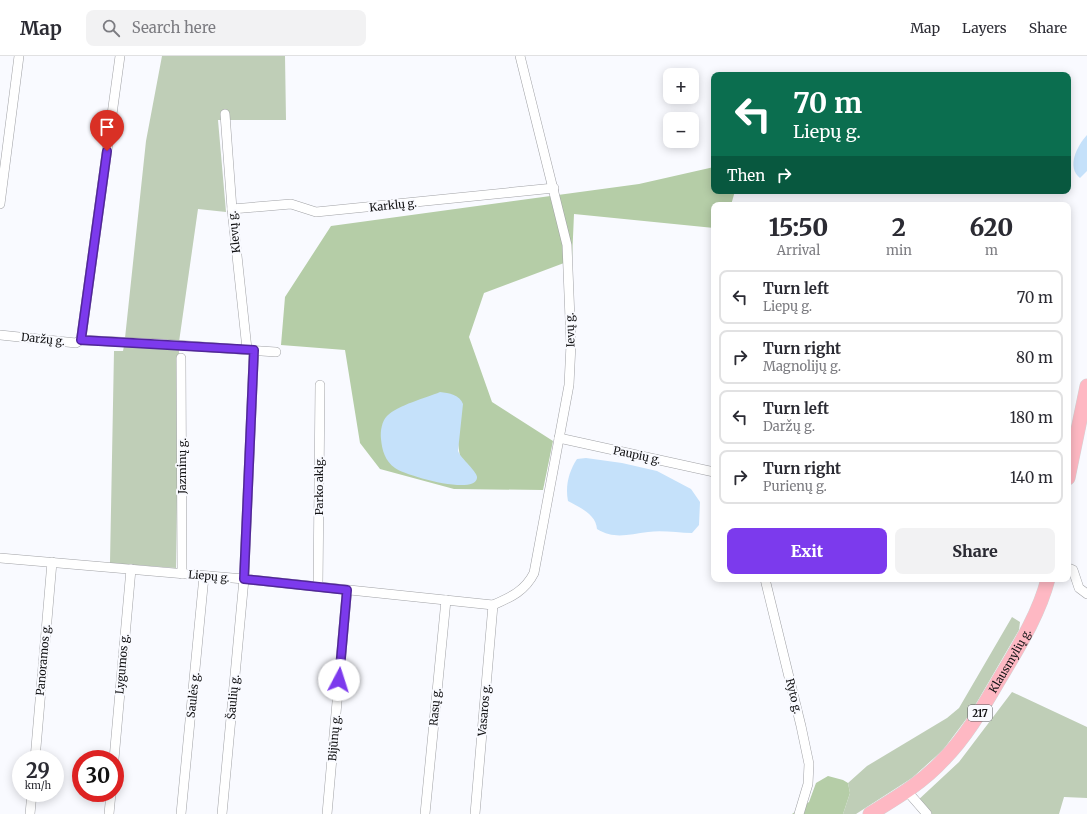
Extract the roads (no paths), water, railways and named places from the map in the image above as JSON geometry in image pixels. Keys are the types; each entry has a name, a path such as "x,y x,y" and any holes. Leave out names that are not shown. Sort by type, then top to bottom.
{"main road":[{"path":"1071,463 1087,386"},
{"name":"Klausmylių g.","path":"870,814 907,791 943,760 977,717 1034,618 1047,582"}],"street":[{"path":"0,204 19,56"},
{"path":"81,340 120,56"},
{"name":"Ievų g.","path":"493,605 511,597 523,589 534,573 570,385 571,344 567,245 520,56"},
{"name":"Klevų g.","path":"225,114 232,209 250,350 244,579"},
{"name":"Karklų g.","path":"232,209 291,204 316,212 554,188"},
{"name":"Daržų g.","path":"0,335 76,343 81,340 276,352"},
{"name":"Jazminų g.","path":"181,358 182,574"},
{"name":"Parko aklg.","path":"318,587 320,385"},
{"name":"Paupių g.","path":"559,438 711,471"},
{"name":"Liepų g.","path":"0,558 244,579 493,605"},
{"name":"Panoramos g.","path":"36,750 52,562"},
{"name":"Lygumos g.","path":"115,750 131,569"},
{"path":"1071,569 1073,570 1079,588 1087,594"},
{"name":"Saulės g.","path":"181,814 204,576"},
{"name":"Šaulių g.","path":"222,814 244,579"},
{"name":"Ryto g.","path":"766,582 809,764 808,784 799,814"},
{"name":"Bijūnų g.","path":"327,814 347,590"},
{"name":"Rasų g.","path":"425,814 446,600"},
{"name":"Vasaros g.","path":"475,814 493,605"},
{"path":"907,791 928,814"},
{"path":"30,814 31,802"},
{"path":"109,814 110,802"}],"water":[{"path":"1087,135 1087,171 1080,178 1076,173 1073,162 1074,156"},
{"path":"440,392 450,394 462,401 463,404 458,451 462,458 477,475 477,478 473,483 453,485 411,475 395,468 389,462 383,451 381,433 385,418 398,408"},
{"path":"586,458 622,463 657,471 691,489 700,502 699,525 692,533 654,531 628,535 616,535 597,529 594,519 582,509 568,501 567,495 568,479 577,459"}]}
